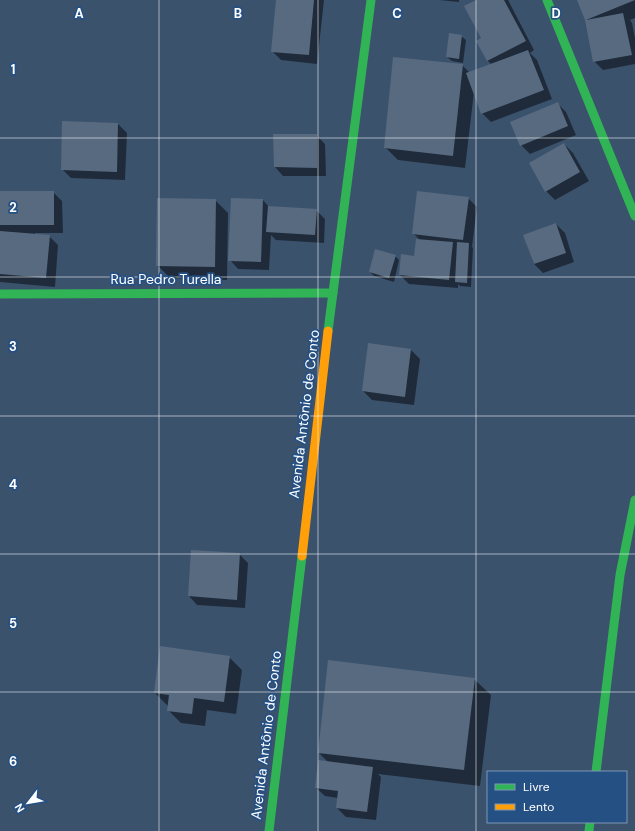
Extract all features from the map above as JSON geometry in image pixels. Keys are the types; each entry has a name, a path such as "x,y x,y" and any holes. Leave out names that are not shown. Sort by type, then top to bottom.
{"street":[{"name":"Avenida Antônio de Conto","path":"269,831 333,293 371,0"},
{"path":"547,0 635,216"},
{"name":"Rua Pedro Turella","path":"0,294 333,293"},
{"path":"596,771 620,575 635,500"}],"building":[{"path":"276,0 314,0 309,55 271,52"},
{"path":"476,0 504,0 526,41 487,61 476,41 481,38 464,6"},
{"path":"577,0 635,0 586,20 623,13 632,55 593,62 585,20"},
{"path":"449,33 462,35 459,59 446,57"},
{"path":"528,50 544,90 481,114 466,73"},
{"path":"393,57 463,64 453,156 384,148"},
{"path":"558,102 568,126 520,146 510,122"},
{"path":"62,121 118,123 117,172 61,170"},
{"path":"273,134 317,134 317,168 274,167"},
{"path":"564,143 580,172 545,192 529,163"},
{"path":"0,191 54,191 54,225 0,225"},
{"path":"417,191 469,197 463,240 412,234"},
{"path":"157,198 216,199 215,267 156,266"},
{"path":"231,198 263,199 261,262 228,261"},
{"path":"268,206 317,209 315,235 266,232"},
{"path":"556,223 566,253 534,264 523,235"},
{"path":"0,231 50,235 46,278 0,274"},
{"path":"416,239 453,242 449,280 399,275 401,254 414,256"},
{"path":"457,242 469,243 467,283 455,282"},
{"path":"375,249 396,255 389,278 369,272"},
{"path":"368,343 411,349 405,397 362,391"},
{"path":"191,550 240,553 237,600 188,596"},
{"path":"160,646 230,656 224,702 194,698 192,714 167,711 169,695 154,693"},
{"path":"328,660 475,678 464,770 318,753"},
{"path":"318,760 373,767 367,812 336,808 338,791 315,788"}],"traffic: fast":[{"path":"328,331 371,0"},
{"path":"547,0 635,216"},
{"path":"0,294 333,293"},
{"path":"596,771 620,575 635,500"},
{"path":"269,831 302,556"},
{"path":"589,831 590,823"}],"traffic: slow":[{"path":"302,556 328,331"}]}
